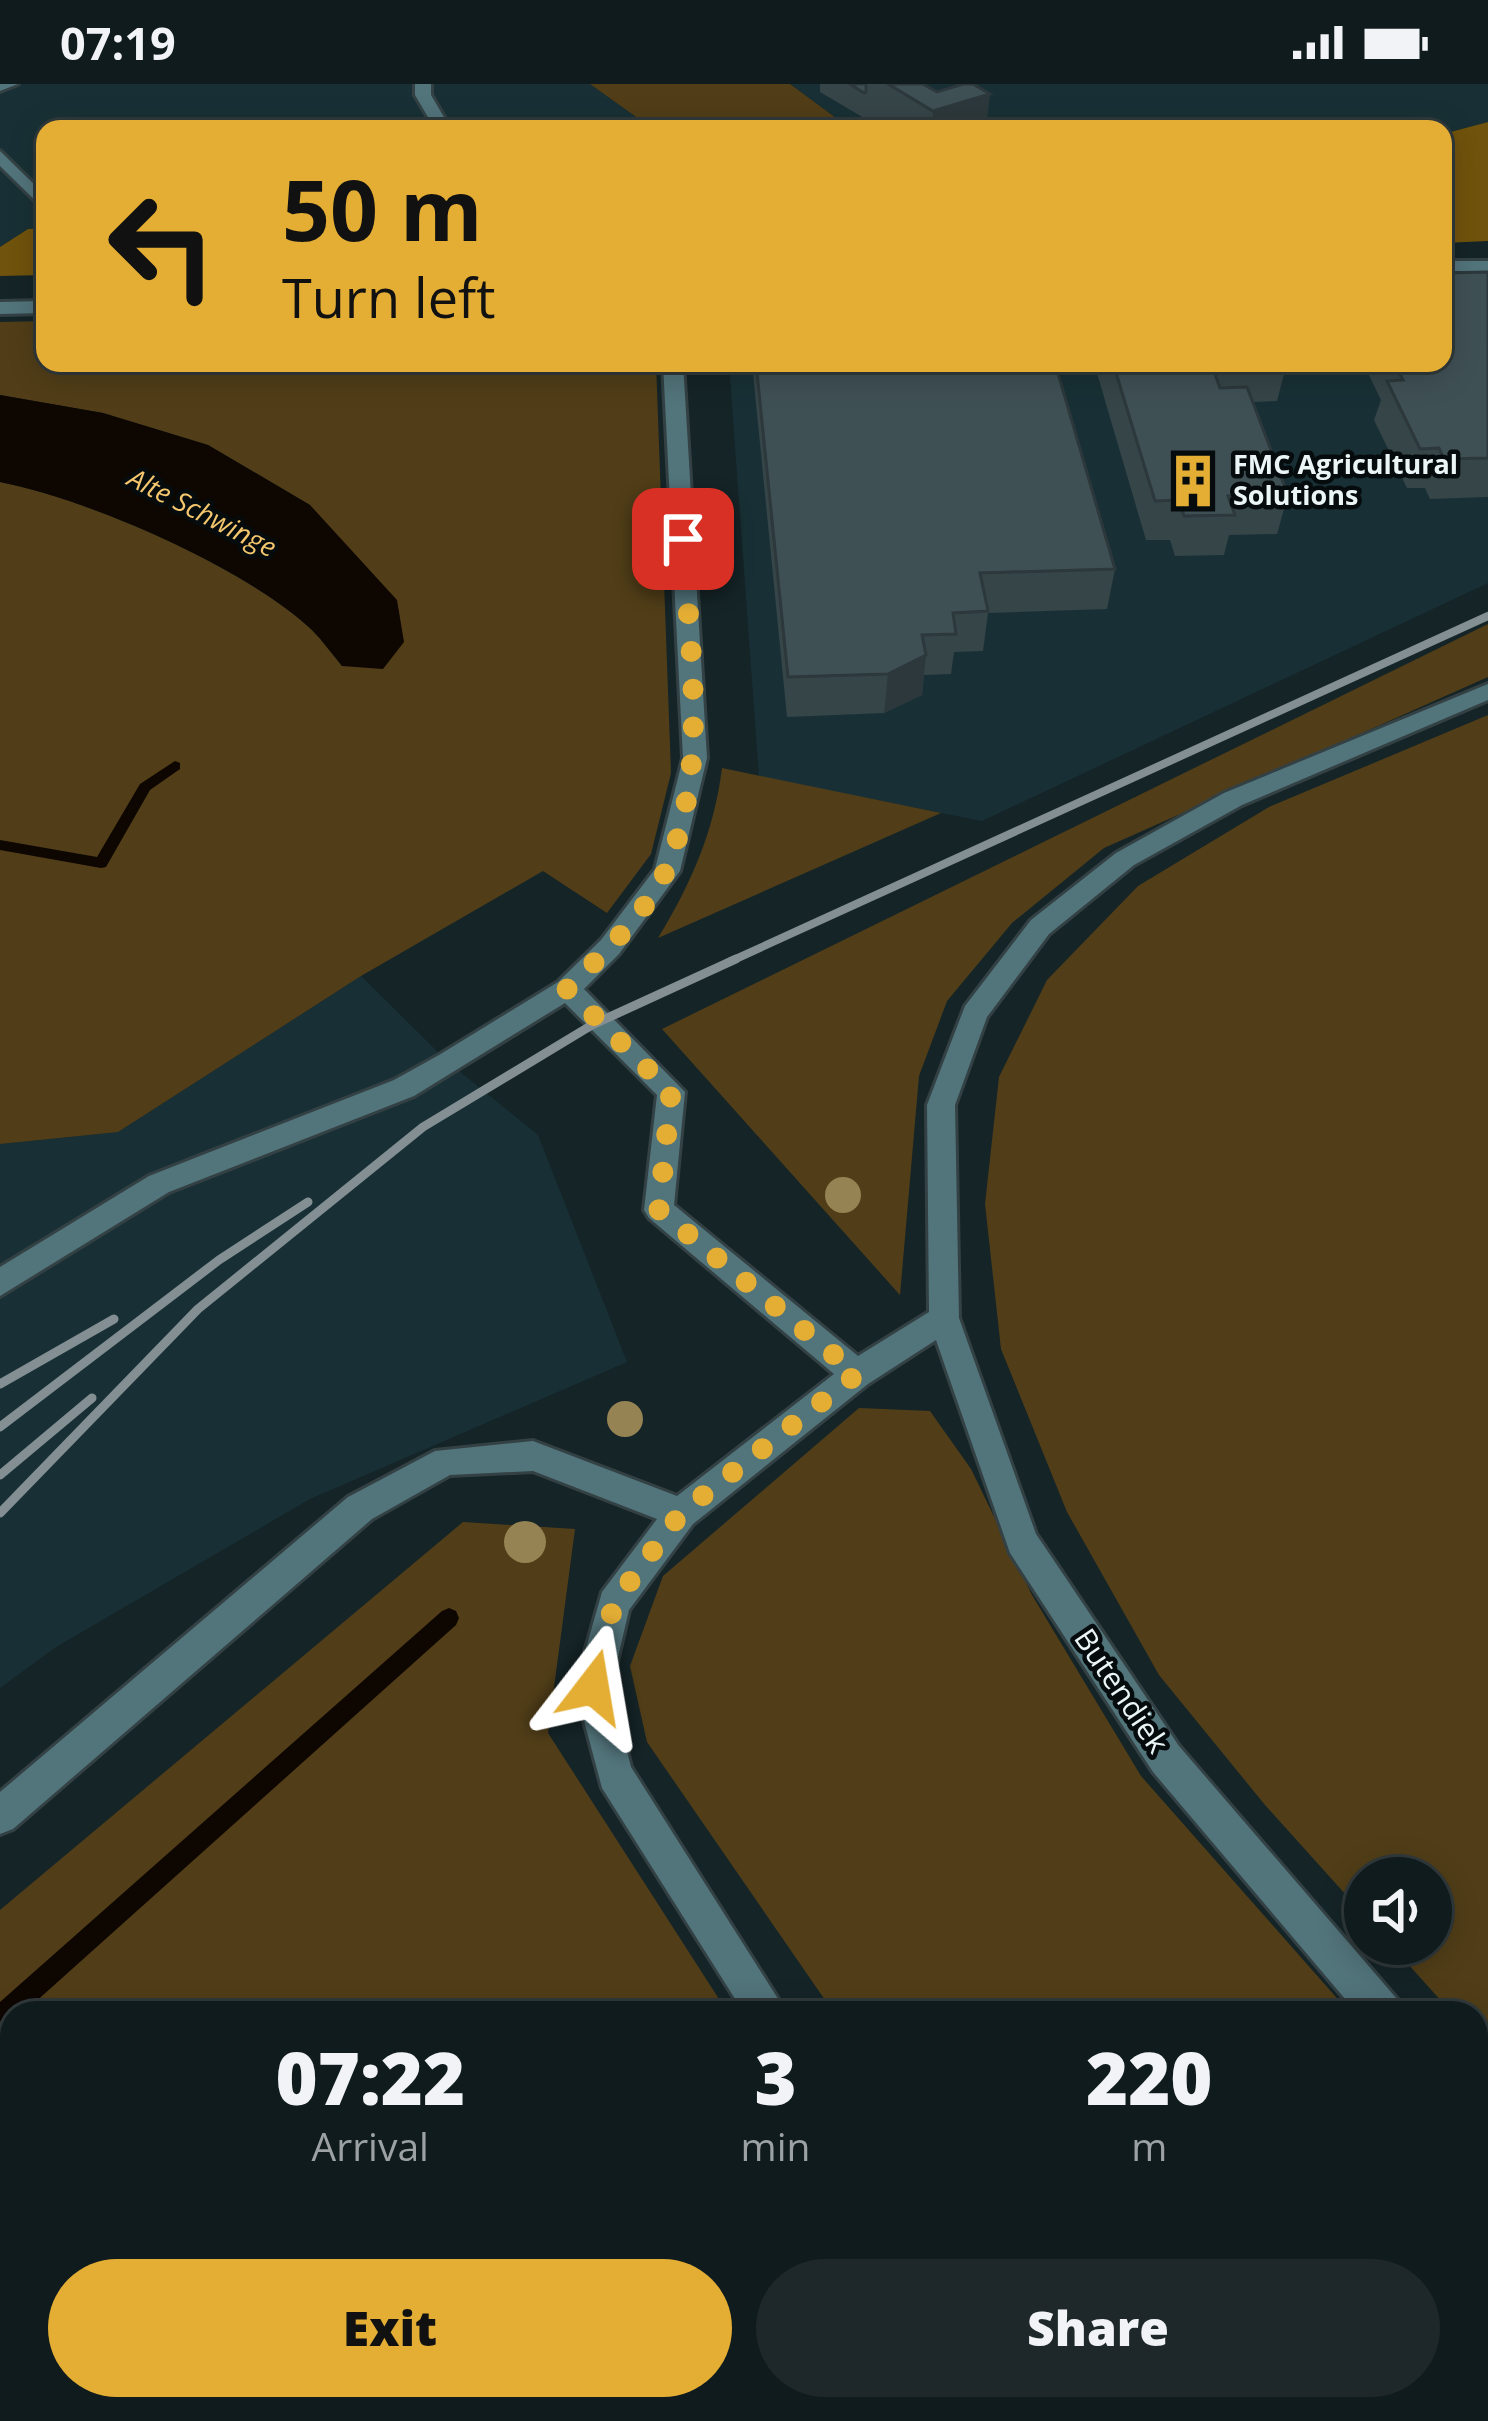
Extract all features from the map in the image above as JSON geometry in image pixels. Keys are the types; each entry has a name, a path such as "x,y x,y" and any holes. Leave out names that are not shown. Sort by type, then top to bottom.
{"street":[{"path":"0,86 10,84"},
{"path":"423,84 423,95 438,120"},
{"path":"0,156 36,195"},
{"path":"1452,266 1488,266"},
{"path":"0,308 36,307"},
{"path":"0,1283 159,1184 404,1088 567,989 610,947 667,871 695,758 674,372"},
{"name":"Butendiek","path":"1373,2001 1166,1759 1022,1542 944,1318 941,1105 975,1013 1040,927 1125,859 1232,799 1488,691"},
{"path":"567,989 671,1092 659,1210 857,1374"},
{"path":"759,2001 615,1775 593,1687 614,1603 681,1513 857,1374 944,1318"},
{"path":"0,1816 360,1508 446,1461 533,1456 681,1513"}],"shaded area":[{"path":"0,84 590,84 640,120 36,120 36,229 0,247"},
{"path":"590,84 790,84 839,120 746,118 640,120"},
{"path":"790,84 1488,84 1488,122 1452,132 1452,120 839,120"},
{"path":"1488,122 1488,241 1452,243 1452,132"},
{"path":"36,229 36,275 0,276 0,247"},
{"path":"1488,300 1488,583 982,821 759,777 730,372 1452,372 1452,350"},
{"path":"36,321 36,372 656,372 671,773 651,854 607,913 543,871 361,976 118,1132 0,1144 0,482 120,520 207,560 283,607 312,630 342,666 310,505 208,445 103,413 0,395 0,322"},
{"path":"1488,624 1488,677 1104,848 1012,923 947,1001 919,1076 900,1295 662,1029"},
{"path":"1488,715 1488,2001 1441,2001 1409,1965 1452,1965 1452,1857 1344,1857 1344,1893 1159,1675 1067,1512 1001,1349 985,1204 999,1077 1047,980 1138,886 1269,807"},
{"path":"722,768 941,813 658,938 699,857"},
{"path":"361,976 449,1063 538,1135 627,1362 310,1499 56,1647 0,1688 0,1144 118,1132"},
{"path":"859,1408 930,1411 971,1469 1032,1595 1141,1776 1339,2001 826,2001 647,1742 630,1666 663,1576"},
{"path":"463,1522 575,1529 548,1733 720,2001 0,2001 0,1910"}],"water":[{"name":"Alte Schwinge","path":"0,395 103,413 208,445 310,505 397,600 404,642 383,669 342,666 312,630 284,607 208,560 120,520 0,482"}],"building":[{"path":"888,84 923,84 937,92 973,84 990,94 933,111"},
{"path":"1488,272 1488,458 1444,459 1439,448 1420,449 1387,381 1403,380 1399,372 1452,372 1452,273"},
{"path":"757,372 1058,372 1115,569 980,573 988,611 953,613 956,634 922,635 926,655 888,674 788,677"},
{"path":"1116,372 1214,372 1220,388 1247,387 1288,495 1228,496 1235,515 1184,516 1179,500 1155,501"}],"waterway":[{"path":"0,845 101,863 145,787 175,766"},
{"path":"19,2001 449,1618"}],"railway":[{"path":"729,962 1488,616"},
{"path":"0,1513 198,1309 423,1127 592,1025 736,959"},
{"path":"0,1427 219,1260 308,1202"},
{"path":"0,1384 114,1319"},
{"path":"0,1475 92,1398"}],"place":[{"name":"FMC Agricultural Solutions","path":"1193,481"}],"route":[{"path":"593,1687 614,1603 681,1513 857,1374 659,1210 671,1092 567,989 610,947 667,871 695,758 683,539"}]}
